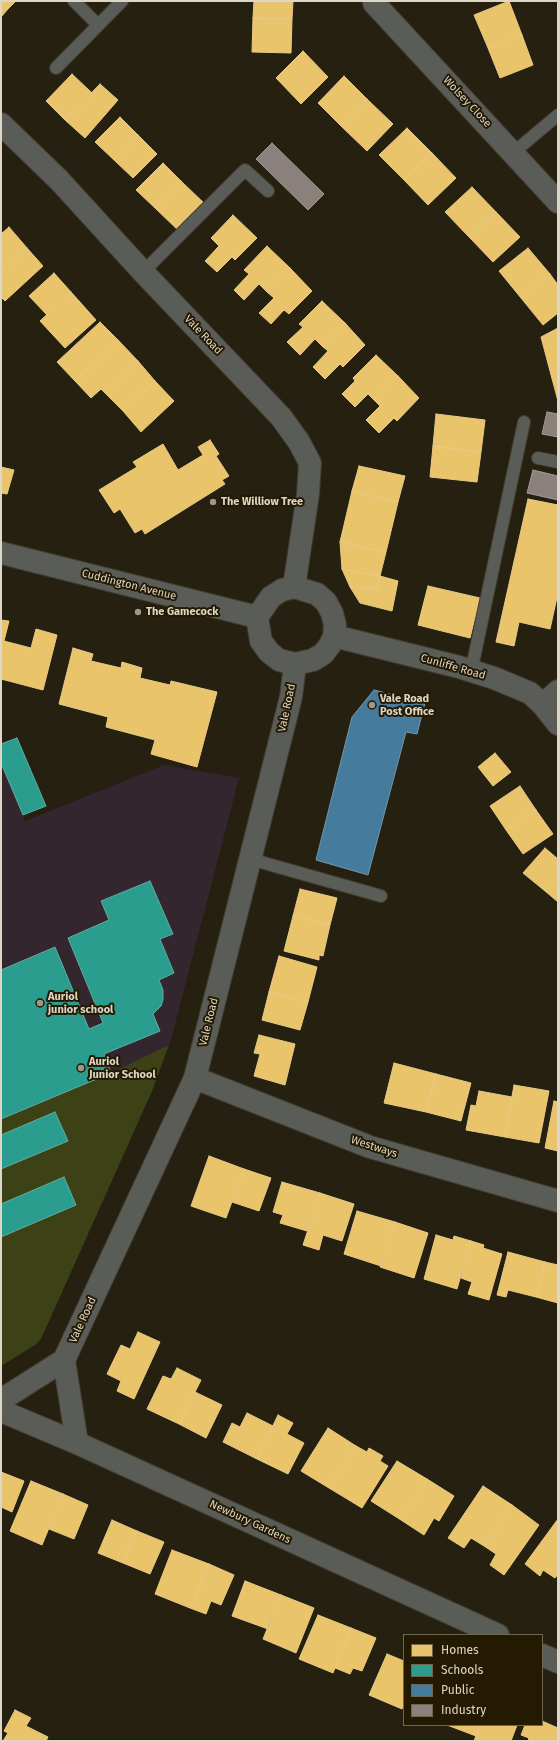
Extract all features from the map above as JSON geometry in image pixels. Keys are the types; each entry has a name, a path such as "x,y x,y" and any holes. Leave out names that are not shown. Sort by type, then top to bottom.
{"street":[{"name":"Wolsey Close","path":"374,3 514,152 558,202"},
{"name":"Vale Road","path":"1,124 59,180 143,272 281,417 299,442 310,463 308,494 294,587"},
{"name":"Cuddington Avenue","path":"1,553 257,617"},
{"path":"294,587 306,589 317,594 326,602 332,613 335,625 334,636 323,654 313,660 295,664 279,660 269,652 261,641 257,617 271,597 282,590 294,587"},
{"name":"Cunliffe Road","path":"334,636 459,667 494,678 530,693 551,698 558,724"},
{"name":"Vale Road","path":"64,1360 195,1078 291,697 295,664"},
{"name":"Westways","path":"195,1078 370,1147 558,1201"},
{"path":"1,1400 64,1360 77,1443"},
{"name":"Newbury Gardens","path":"1,1411 77,1443 496,1634"},
{"path":"543,1655 558,1662"}],"lane":[{"path":"74,1 98,25"},
{"path":"56,68 122,1"},
{"path":"514,152 558,115"},
{"path":"143,272 245,170 268,191"},
{"path":"471,672 524,422"},
{"path":"538,458 558,462"},
{"path":"250,859 381,896"}],"shaded area":[{"name":"Auriol Junior School","path":"1,763 25,821 164,765 239,778 171,1040 152,1091 41,1339 35,1345 1,1366"}],"green space":[{"path":"169,1045 152,1091 41,1339 35,1345 1,1366 1,1119 111,1073"}],"building: Homes":[{"path":"1,1 8,9 1,17"},
{"path":"1,1 16,1 8,9"},
{"path":"254,1 293,1 292,19 253,18"},
{"path":"509,1 522,35 488,48 474,15"},
{"path":"253,18 292,19 291,53 252,52"},
{"path":"522,35 533,65 500,78 488,48"},
{"path":"303,51 328,77 301,104 276,78"},
{"path":"72,74 92,93 65,120 46,101"},
{"path":"344,76 367,99 341,126 318,103"},
{"path":"100,84 118,100 85,138 65,120"},
{"path":"367,99 393,124 367,151 341,126"},
{"path":"120,117 138,135 114,160 95,142"},
{"path":"407,128 432,153 404,180 379,155"},
{"path":"138,135 157,154 133,178 114,160"},
{"path":"432,153 456,178 428,205 404,180"},
{"path":"163,163 181,181 155,208 136,190"},
{"path":"181,181 207,206 181,233 155,208"},
{"path":"472,187 496,212 469,237 445,212"},
{"path":"496,212 520,237 493,262 469,237"},
{"path":"233,215 257,238 235,260 232,257 217,272 205,261 219,246 211,238"},
{"path":"9,227 27,248 2,271 1,234"},
{"path":"267,246 290,268 267,292 259,284 244,300 234,290 249,274 244,270"},
{"path":"27,248 43,266 5,301 1,297 1,272"},
{"path":"528,248 550,274 521,298 499,271"},
{"path":"290,268 312,291 289,314 284,310 271,324 259,313 274,298 267,292"},
{"path":"54,273 71,292 47,315 29,296"},
{"path":"550,274 558,285 558,313 543,325 521,298"},
{"path":"71,292 96,320 65,348 40,321"},
{"path":"322,301 345,323 322,346 315,339 300,355 287,342 303,327 299,324"},
{"path":"100,322 118,340 75,381 57,362"},
{"path":"345,323 365,345 343,367 340,364 325,379 313,367 328,351 322,346"},
{"path":"558,328 558,368 550,371 541,337"},
{"path":"118,340 138,361 105,393 101,389 91,398 75,381"},
{"path":"376,355 398,376 374,400 368,394 355,407 342,394 355,381 353,378"},
{"path":"138,361 155,381 123,411 105,393"},
{"path":"558,368 558,401 550,371"},
{"path":"398,376 419,398 397,421 394,418 379,433 366,420 380,406 374,400"},
{"path":"155,381 174,401 141,432 123,411"},
{"path":"436,414 485,420 481,452 433,446"},
{"path":"210,440 219,454 216,456 229,476 222,480 225,484 145,534 142,529 135,533 120,509 114,513 99,490 137,467 133,462 163,444 178,470 203,455 198,447"},
{"path":"433,446 481,452 477,482 430,477"},
{"path":"359,466 405,476 398,502 352,491"},
{"path":"1,467 14,470 7,494 1,493"},
{"path":"352,491 398,502 386,552 340,542"},
{"path":"528,499 558,505 558,593 550,629 519,622 514,646 496,642"},
{"path":"340,542 386,552 380,576 342,569"},
{"path":"342,569 380,576 377,589 350,587"},
{"path":"380,576 398,581 392,611 360,603 350,587 377,589"},
{"path":"428,586 480,598 470,638 418,625"},
{"path":"1,620 9,621 4,641 31,648 36,629 57,635 43,690 1,679"},
{"path":"73,648 93,654 91,661 121,668 122,662 142,668 140,678 170,685 171,681 217,692 197,767 151,754 155,740 106,727 108,717 59,704"},
{"path":"495,753 511,772 493,786 478,767"},
{"path":"520,786 536,810 506,830 490,806"},
{"path":"536,810 553,834 523,854 506,830"},
{"path":"545,848 558,859 558,875 545,891 523,873"},
{"path":"558,875 558,902 545,891"},
{"path":"300,889 337,898 330,925 293,916"},
{"path":"293,916 330,925 323,956 319,955 319,960 284,951"},
{"path":"279,956 317,967 308,1002 269,992"},
{"path":"269,992 308,1002 300,1030 262,1020"},
{"path":"259,1035 295,1044 285,1085 254,1076 260,1054 254,1053"},
{"path":"394,1063 436,1074 426,1112 384,1103"},
{"path":"436,1074 471,1083 461,1121 426,1112"},
{"path":"514,1085 549,1091 539,1143 505,1137"},
{"path":"479,1091 512,1097 505,1137 466,1130 471,1105 476,1106"},
{"path":"554,1101 558,1102 558,1151 545,1148"},
{"path":"209,1156 244,1169 226,1218 191,1206"},
{"path":"244,1169 271,1178 259,1211 232,1202"},
{"path":"282,1182 320,1193 307,1231 280,1223 283,1215 273,1212"},
{"path":"320,1193 354,1204 342,1241 323,1235 319,1250 303,1245"},
{"path":"357,1211 395,1222 381,1266 344,1254"},
{"path":"395,1222 428,1233 414,1278 380,1267"},
{"path":"436,1235 453,1240 454,1236 471,1241 457,1289 424,1279"},
{"path":"471,1241 484,1245 483,1248 502,1254 489,1300 468,1294 472,1282 461,1278"},
{"path":"508,1252 545,1262 536,1297 508,1290 506,1297 497,1295"},
{"path":"545,1262 558,1265 558,1303 536,1297"},
{"path":"138,1332 160,1342 134,1399 117,1391 121,1381 107,1374 121,1345 130,1349"},
{"path":"177,1368 201,1380 179,1424 147,1409 163,1376 171,1379"},
{"path":"195,1392 222,1405 206,1438 179,1424"},
{"path":"247,1413 273,1426 257,1459 223,1442 232,1423 240,1427"},
{"path":"278,1415 293,1423 287,1434 304,1443 288,1474 257,1459"},
{"path":"328,1428 356,1446 329,1488 301,1471"},
{"path":"356,1446 367,1452 369,1448 383,1456 380,1461 388,1466 362,1508 329,1488"},
{"path":"397,1461 427,1479 401,1520 371,1501"},
{"path":"1,1472 24,1481 12,1512 1,1507"},
{"path":"427,1479 454,1496 439,1521 434,1518 424,1535 401,1520"},
{"path":"31,1481 63,1494 42,1545 10,1531"},
{"path":"483,1486 512,1505 484,1546 471,1538 464,1548 448,1538"},
{"path":"63,1494 88,1505 74,1539 49,1529"},
{"path":"512,1505 539,1525 504,1575 490,1565 496,1554 484,1546"},
{"path":"558,1519 558,1574 555,1578 543,1570 540,1576 525,1564"},
{"path":"112,1520 137,1531 123,1563 98,1553"},
{"path":"137,1531 164,1542 150,1574 123,1563"},
{"path":"172,1550 209,1564 190,1608 155,1594"},
{"path":"209,1564 234,1575 221,1605 211,1601 206,1614 190,1608"},
{"path":"245,1581 281,1595 268,1629 232,1616"},
{"path":"281,1595 314,1608 296,1653 263,1639"},
{"path":"318,1615 351,1628 333,1673 299,1659"},
{"path":"351,1628 376,1638 362,1671 353,1668 350,1674 335,1668"},
{"path":"387,1654 403,1661 402,1709 369,1695"},
{"path":"15,1710 31,1718 26,1726 48,1737 46,1741 3,1741 8,1733 4,1731"},
{"path":"543,1721 558,1728 558,1741 528,1741 529,1738 521,1735 525,1726 543,1726"},
{"path":"450,1726 480,1726 476,1736"},
{"path":"480,1726 517,1726 511,1741 474,1741"}],"building: Schools":[{"path":"17,738 46,806 23,815 1,763 1,744"},
{"name":"Auriol junior school","path":"150,881 173,934 160,939 174,973 159,980 163,990 163,1000 161,1006 153,1014 160,1031 104,1054 111,1073 1,1119 1,970 55,947 89,1029 103,1023 68,938 109,920 101,901"},
{"path":"55,1112 68,1141 1,1169 1,1135"},
{"path":"64,1177 76,1205 1,1237 1,1204"}],"building: Public":[{"path":"374,690 425,703 417,734 406,732 368,875 316,860 352,717"}],"building: Industry":[{"path":"272,143 324,194 308,210 256,159"},
{"path":"547,412 558,414 558,437 542,434"},
{"path":"533,470 558,476 558,500 527,493"}],"place":[{"name":"The Williow Tree","path":"213,502"},
{"name":"The Gamecock","path":"138,612"},
{"name":"Vale Road Post Office","path":"372,705"},
{"name":"Auriol junior school","path":"40,1003"},
{"name":"Auriol Junior School","path":"81,1068"}]}
